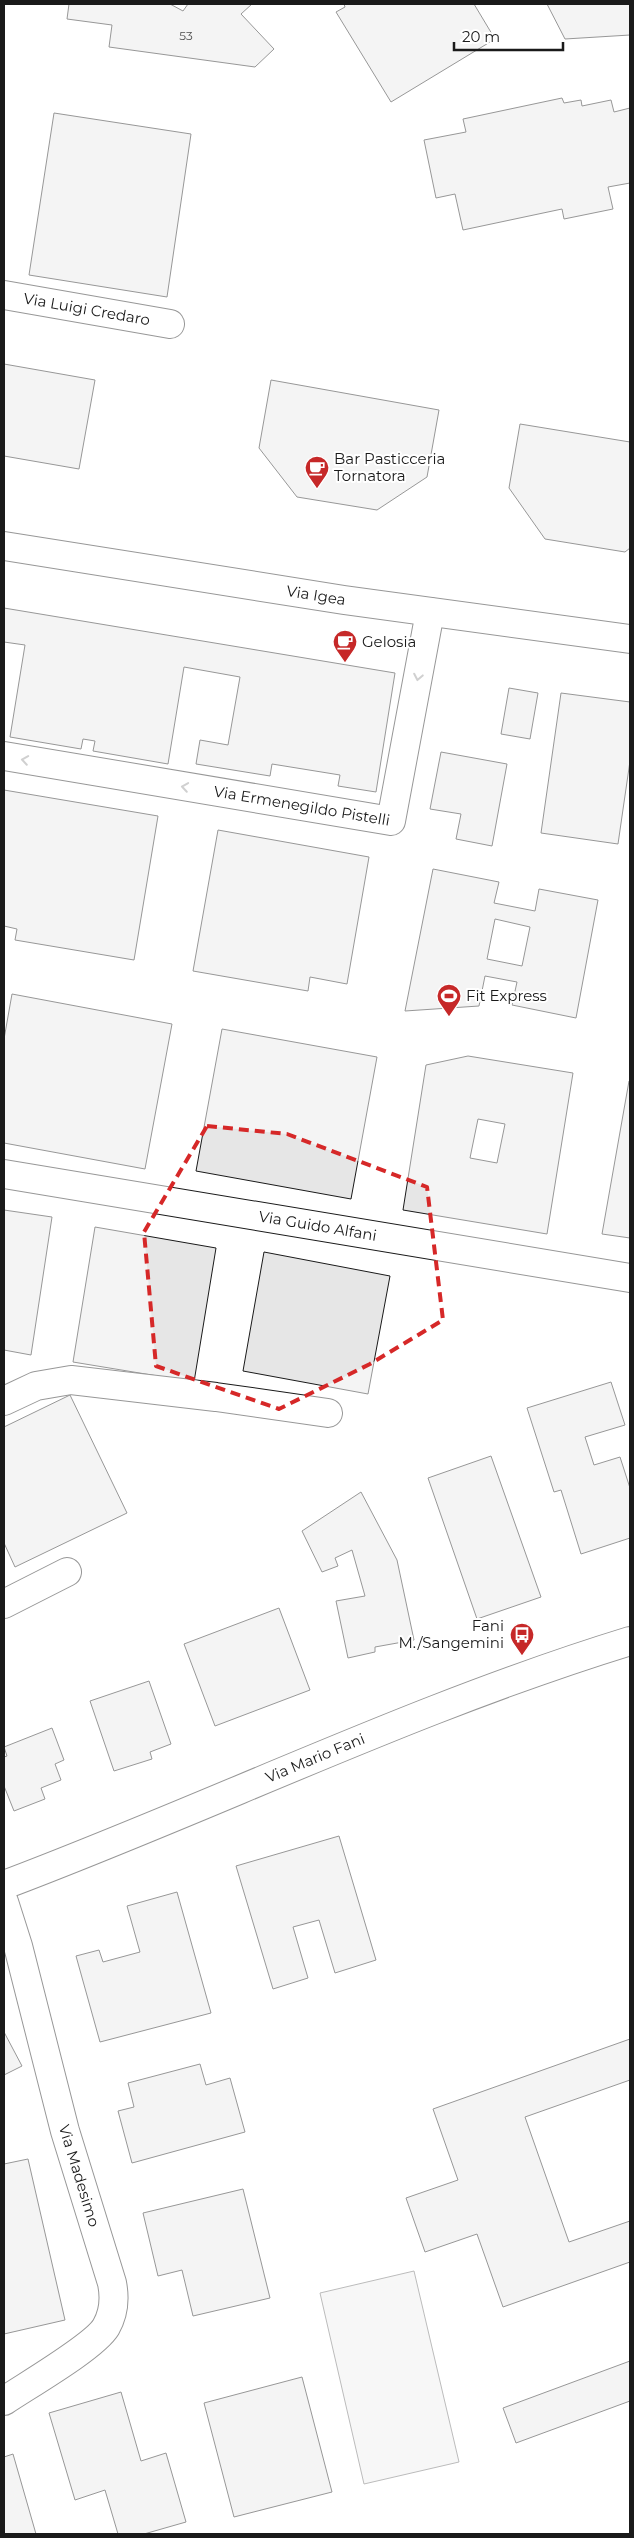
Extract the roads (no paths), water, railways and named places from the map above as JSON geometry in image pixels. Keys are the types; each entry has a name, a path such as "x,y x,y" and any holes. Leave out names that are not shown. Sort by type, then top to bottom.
{"street":[{"name":"Via Luigi Credaro","path":"4,295 170,324"},
{"name":"Via Igea","path":"4,546 430,612 630,639"},
{"name":"Via Ermenegildo Pistelli","path":"4,756 391,821 430,612"},
{"name":"Via Guido Alfani","path":"4,1174 630,1278"},
{"path":"4,1400 36,1386 71,1380 216,1397 328,1413"},
{"path":"4,1604 67,1572"},
{"name":"Via Mario Fani","path":"4,1886 347,1744 496,1686 630,1641"},
{"name":"Via Madesimo","path":"4,1902 18,1946 65,2131 112,2283 114,2299 109,2320 96,2339 4,2401"}],"place":[{"name":"Bar Pasticceria Tornatora","path":"317,489"},
{"name":"Gelosia","path":"345,663"},
{"name":"Fit Express","path":"449,1017"},
{"name":"Fani M./Sangemini","path":"522,1656"}]}
